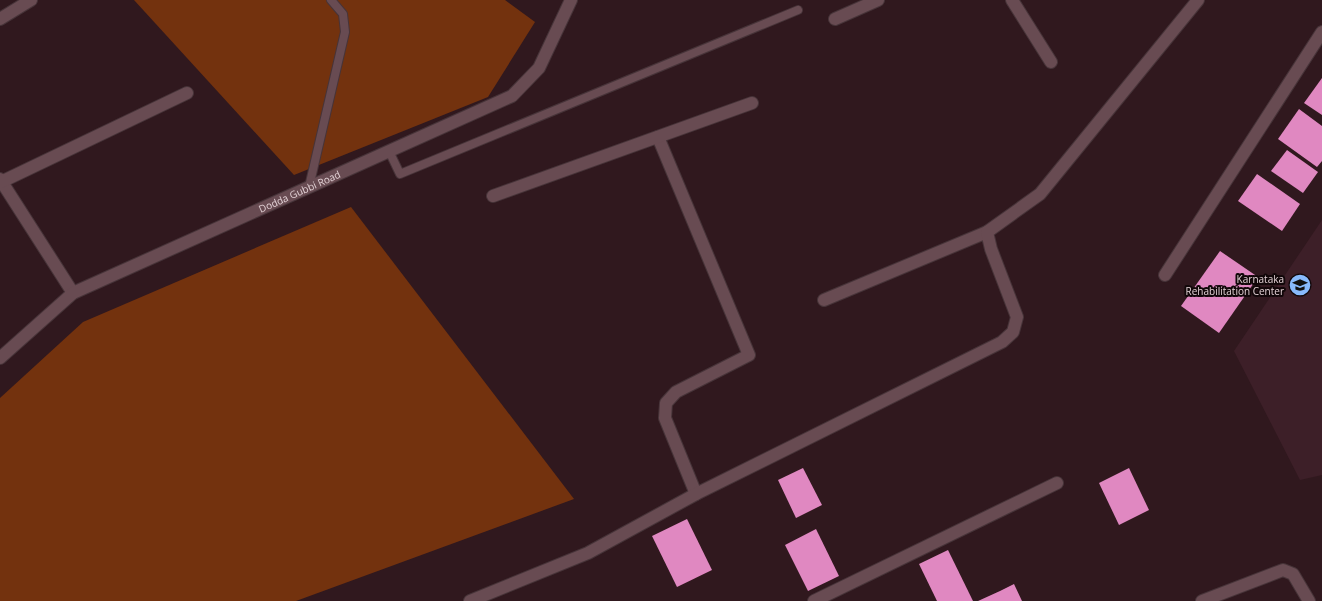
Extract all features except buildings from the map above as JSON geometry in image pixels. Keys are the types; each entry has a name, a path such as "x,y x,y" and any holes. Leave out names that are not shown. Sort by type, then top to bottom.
{"street":[{"path":"0,19 32,0"},
{"name":"Dodda Gubbi Road","path":"0,358 73,293 512,96 539,68 571,0"},
{"path":"835,19 878,0"},
{"path":"1012,0 1051,62"},
{"path":"824,300 988,232 1040,194 1198,0"},
{"path":"1165,275 1322,32"},
{"path":"73,293 1,180 186,93"},
{"path":"493,196 752,103"},
{"path":"658,137 749,355 676,392 666,403 665,418 696,494"},
{"path":"470,601 588,553 696,494 1002,342 1013,332 1017,317 991,249 988,232"},
{"path":"814,601 1057,483"},
{"path":"1202,601 1283,570 1292,574 1309,601"}],"lane":[{"path":"309,187 345,32 343,14 331,0"},
{"path":"389,151 400,174 798,10"}],"shaded area":[{"path":"134,0 505,0 535,22 488,97 294,175"},
{"path":"351,207 574,499 296,601 0,601 0,398 83,322"},
{"name":"Karnataka Rehabilitation Center","path":"1322,220 1322,475 1300,480 1234,351"}],"place":[{"name":"Karnataka Rehabilitation Center","path":"1300,285"}]}
